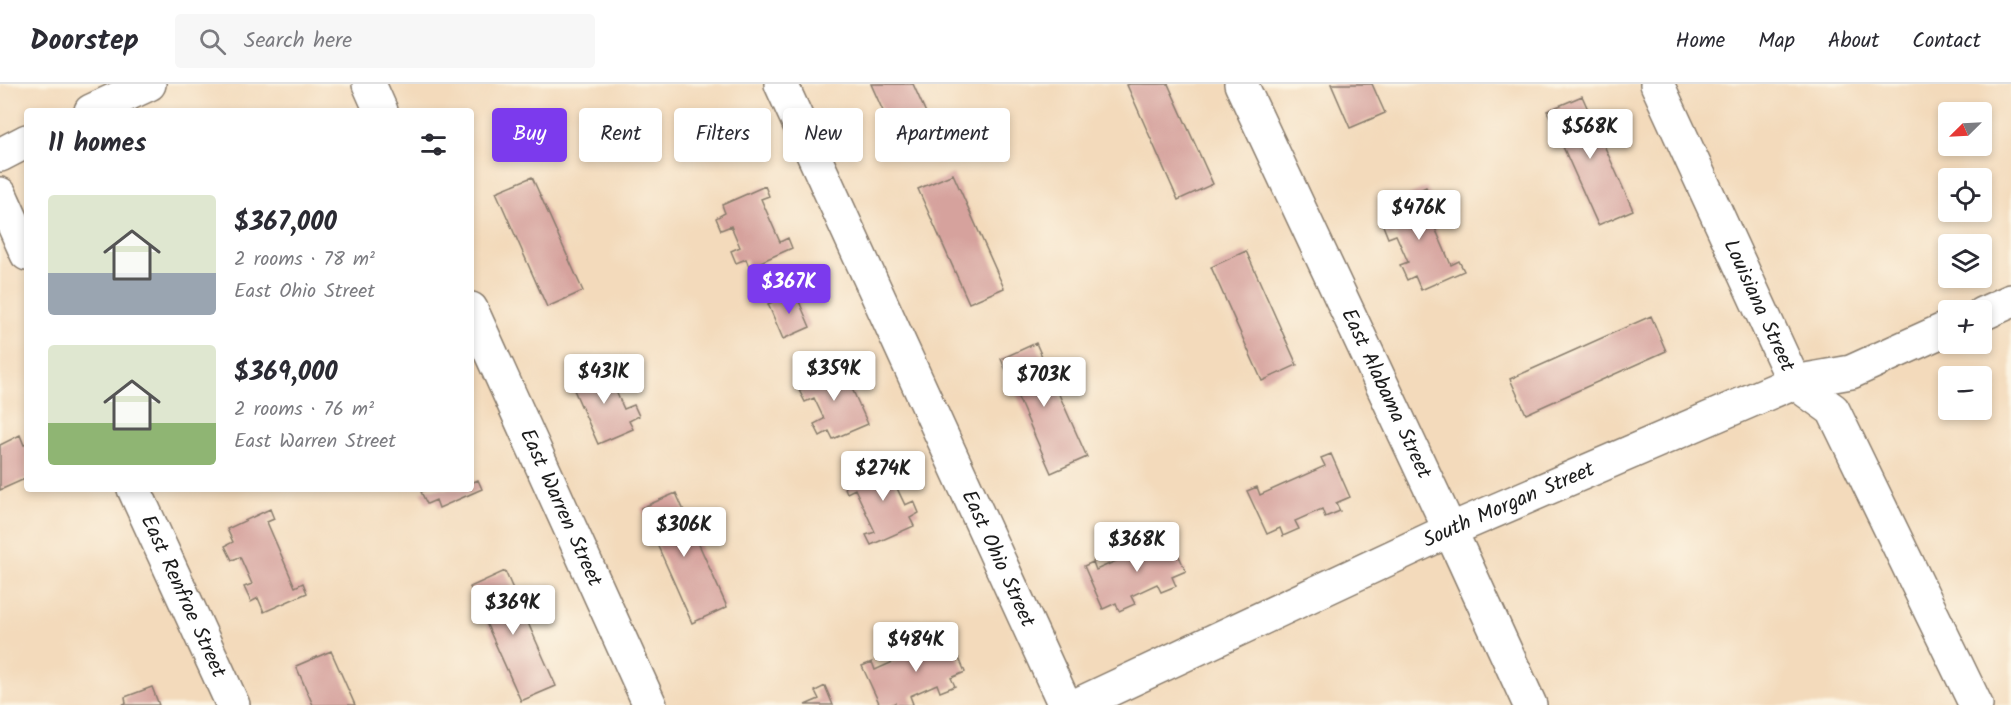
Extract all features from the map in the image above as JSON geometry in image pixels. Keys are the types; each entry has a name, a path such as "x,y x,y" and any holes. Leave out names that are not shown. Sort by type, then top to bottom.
{"street":[{"path":"97,108 149,84"},
{"path":"369,84 380,108"},
{"name":"East Ohio Street","path":"781,84 1065,705"},
{"name":"East Alabama Street","path":"1241,84 1530,705"},
{"name":"Louisiana Street","path":"1657,84 1794,382 1833,410 1976,705"},
{"path":"0,154 24,142"},
{"path":"0,194 24,247"},
{"path":"1992,309 2011,300"},
{"name":"East Warren Street","path":"474,316 650,705"},
{"name":"South Morgan Street","path":"1077,705 1450,530 1794,382 1851,372 1938,333"},
{"name":"East Renfroe Street","path":"135,492 233,705"}],"building":[{"path":"871,84 913,84 924,108 882,108"},
{"path":"1168,84 1213,184 1178,200 1127,85"},
{"path":"1331,84 1372,84 1385,113 1350,128"},
{"path":"1582,96 1633,210 1598,225 1547,111"},
{"path":"953,174 1004,288 969,303 918,189"},
{"path":"532,177 583,291 547,307 496,192"},
{"path":"765,186 769,196 761,199 780,242 788,238 792,248 749,267 746,259 736,263 731,251 740,247 731,226 721,230 716,218 725,213 722,205"},
{"path":"1426,187 1431,196 1423,200 1451,265 1459,261 1464,271 1421,290 1415,276 1407,280 1400,265 1408,262 1396,235 1388,238 1382,223 1389,220 1384,207"},
{"path":"1246,251 1297,365 1262,381 1211,267"},
{"path":"795,292 810,327 783,339 768,304"},
{"path":"1651,316 1666,351 1526,414 1510,379"},
{"path":"1036,343 1087,457 1051,473 1001,359"},
{"path":"840,362 868,424 833,439 829,431 820,436 814,424 824,419 814,398 805,402 799,390 808,386 805,378"},
{"path":"605,367 609,375 619,371 624,383 614,387 624,409 634,405 639,416 629,421 633,429 598,444 571,383"},
{"path":"20,435 24,445 24,479 0,490 0,445"},
{"path":"1331,454 1350,497 1336,503 1340,511 1325,517 1322,509 1295,521 1299,529 1283,536 1280,528 1267,534 1247,491 1257,487 1260,495 1325,466 1321,458"},
{"path":"886,464 890,472 899,468 904,480 895,484 905,505 914,501 919,513 910,518 914,526 871,545 866,535 875,532 855,489 847,493 843,483"},
{"path":"478,480 482,489 439,508 436,500 427,504 421,492 474,492 474,482"},
{"path":"676,493 727,607 692,623 641,508"},
{"path":"270,509 274,519 267,522 295,587 303,583 307,593 264,612 258,598 251,602 244,587 252,584 240,557 232,560 225,546 233,542 227,529"},
{"path":"1166,529 1186,571 1172,577 1176,586 1161,592 1157,584 1131,596 1135,604 1119,611 1116,603 1103,609 1084,566 1093,562 1096,570 1161,541 1157,533"},
{"path":"505,571 556,686 521,701 470,587"},
{"path":"946,628 965,672 951,678 955,686 940,692 937,684 910,696 913,704 911,705 896,705 895,703 880,705 862,666 872,662 875,670 940,641 936,633"},
{"path":"331,651 355,705 313,705 296,666"},
{"path":"825,686 833,705 805,705 819,699 815,691"},
{"path":"152,687 159,705 121,705 126,703 125,697"}]}
